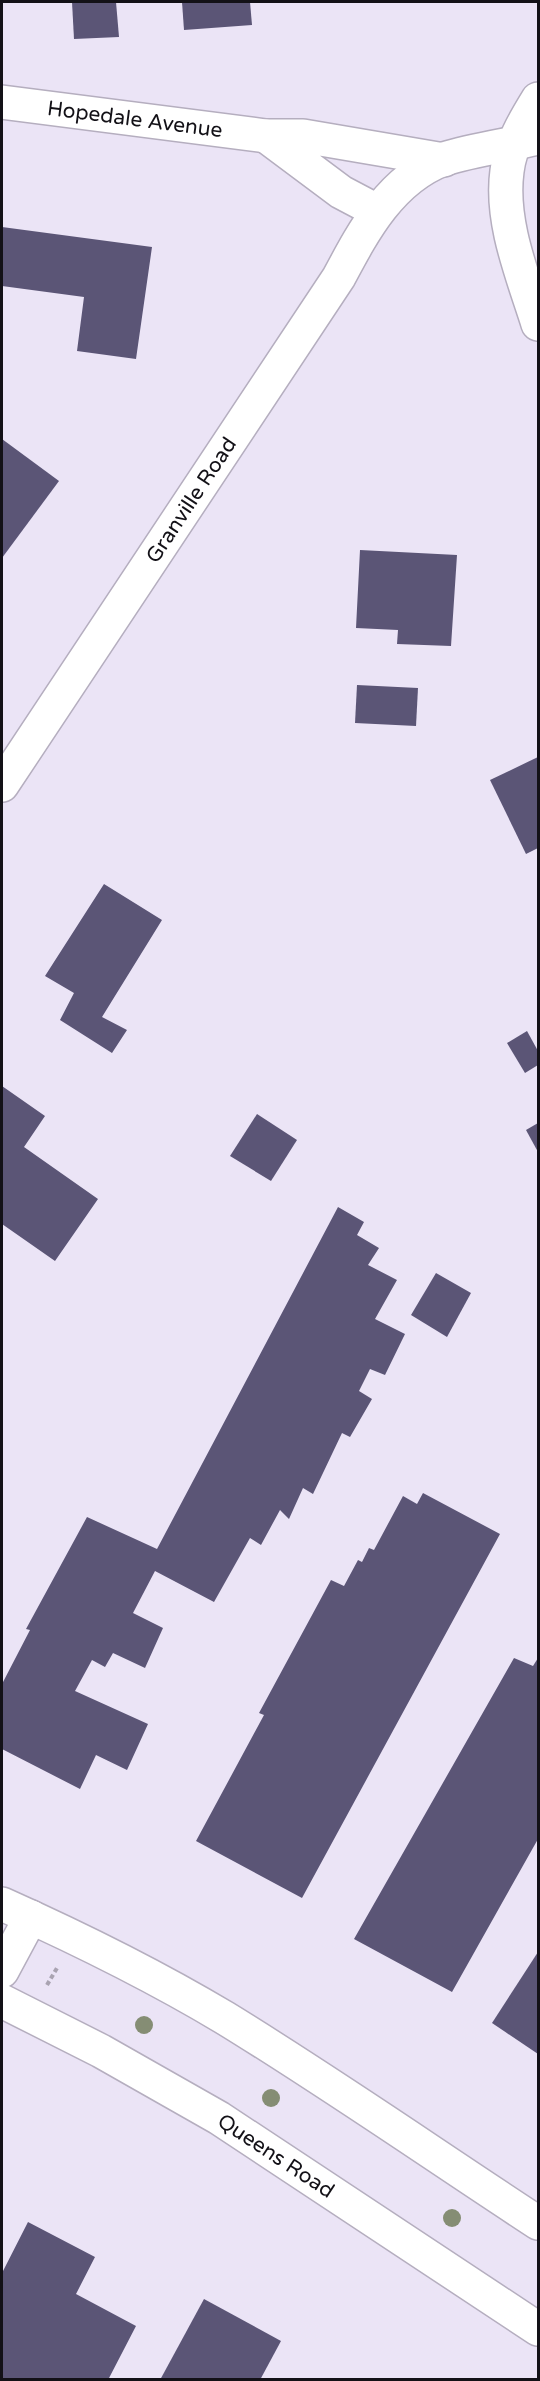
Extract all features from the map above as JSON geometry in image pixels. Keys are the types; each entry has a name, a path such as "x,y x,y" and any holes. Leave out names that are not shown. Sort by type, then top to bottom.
{"street":[{"path":"538,99 527,141 507,169 506,183 510,229 538,324"},
{"name":"Hopedale Avenue","path":"2,102 266,136 303,136 444,160"},
{"name":"Hopedale Avenue","path":"266,136 341,192 377,211 403,183 444,160 527,141"},
{"name":"Granville Road","path":"2,785 339,277 377,211"},
{"path":"2,1971 16,1910 112,1956 224,2018 399,2130 538,2223"},
{"name":"Queens Road","path":"2,2001 101,2051 219,2118 538,2329"}],"path":[{"path":"45,1990 59,1963"}],"building":[{"path":"72,2 116,2 119,37 74,39"},
{"path":"182,2 250,2 252,25 184,30"},
{"path":"2,227 152,247 136,359 77,351 84,297 2,286"},
{"path":"2,439 59,481 2,558"},
{"path":"360,550 457,555 451,646 397,644 398,630 356,628"},
{"path":"357,685 418,688 416,726 355,723"},
{"path":"538,757 538,848 526,854 490,780"},
{"path":"104,884 162,920 102,1017 127,1030 112,1053 60,1020 74,993 45,976"},
{"path":"527,1031 538,1051 538,1065 525,1073 507,1043"},
{"path":"2,1086 45,1116 24,1147 98,1199 55,1261 2,1224"},
{"path":"257,1114 297,1140 271,1181 230,1156"},
{"path":"538,1123 538,1152 526,1130"},
{"path":"338,1207 364,1222 357,1235 379,1248 368,1265 397,1280 375,1319 405,1334 385,1375 370,1369 359,1391 372,1399 350,1437 342,1433 313,1494 303,1488 289,1519 280,1510 261,1545 250,1538 214,1602 155,1571 133,1613 163,1628 145,1668 113,1653 105,1667 92,1660 75,1691 148,1724 127,1770 96,1755 80,1789 2,1749 2,1684 30,1630 26,1629 87,1517 157,1549"},
{"path":"436,1273 471,1293 447,1337 411,1315"},
{"path":"423,1493 500,1534 302,1898 196,1841 264,1715 259,1713 331,1580 344,1586 358,1560 362,1562 369,1548 374,1550 403,1496 417,1504"},
{"path":"514,1658 533,1666 538,1658 538,1839 452,1992 354,1939"},
{"path":"538,1952 538,2054 492,2023"},
{"path":"28,2222 95,2257 76,2294 136,2326 108,2380 2,2378 2,2273"},
{"path":"204,2299 281,2341 260,2380 160,2380"}]}
